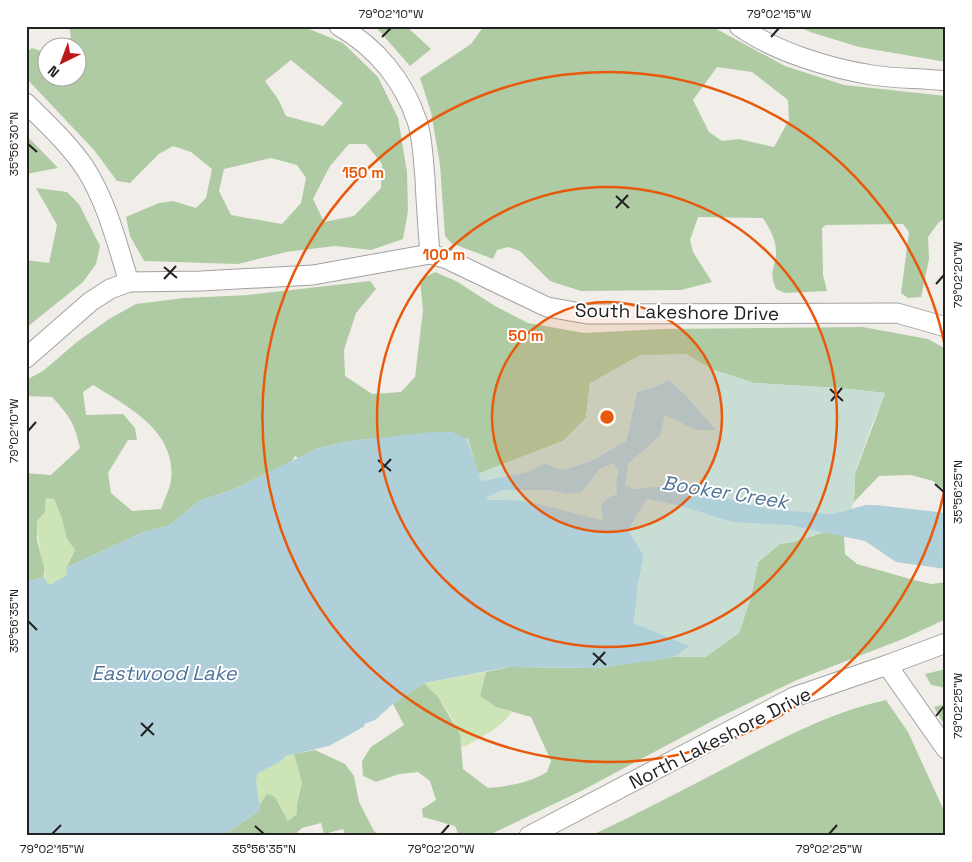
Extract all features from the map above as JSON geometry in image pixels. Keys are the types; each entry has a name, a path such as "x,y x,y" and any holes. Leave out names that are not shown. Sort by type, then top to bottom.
{"street":[{"path":"339,26 370,46 390,69 406,95 418,122 423,148 430,254"},
{"path":"739,26 778,47 822,65 874,76 946,81"},
{"path":"26,103 68,146 85,168 98,190 128,282"},
{"name":"South Lakeshore Drive","path":"26,358 90,302 110,289 128,282 201,281 313,275 430,254 447,259 547,307 587,314 897,313 946,327"},
{"name":"North Lakeshore Drive","path":"529,836 794,698 946,643"},
{"path":"887,665 946,749"}],"green space":[{"path":"69,26 302,26 343,43 378,77 398,118 407,172 408,211 403,239 371,250 335,246 286,252 238,264 144,261 130,236 126,217 159,203 173,201 196,208 206,198 212,169 191,152 173,146 159,154 130,183 117,181 94,150 27,79 26,53 32,48 38,50 38,88 88,88 88,38 70,38","holes":["291,60 343,103 323,126 286,116 278,99 265,81","349,144 366,144 382,164 381,188 354,216 324,222 313,199 330,166","271,158 297,165 306,178 301,203 282,224 231,215 219,191 224,169"]},
{"path":"375,26 406,26 431,49 410,66"},
{"path":"484,26 711,26 785,66 844,85 946,96 946,218 939,222 928,237 929,259 921,297 908,298 901,293 909,232 903,224 826,225 822,228 823,275 827,291 785,293 776,289 774,283 772,275 776,255 775,245 763,218 698,217 690,240 693,252 712,282 681,290 581,291 550,281 520,251 508,247 497,250 493,259 451,243 445,236 440,165 431,112 420,78 471,44","holes":["717,67 752,72 788,100 789,120 774,147 739,139 722,141 709,132 693,100"]},
{"path":"798,26 946,26 946,62 859,47 810,32"},
{"path":"26,135 28,137 58,168 26,174"},
{"path":"36,188 67,192 79,204 100,246 96,264 83,282 26,328 26,260 49,263 57,225"},
{"path":"435,272 456,281 495,306 528,323 584,333 661,329 863,327 928,339 946,349 946,491 933,481 911,475 879,476 854,502 855,474 885,393 754,383 711,369 686,354 590,383 586,418 563,441 478,474 468,439 442,432 349,441 316,449 298,458 295,456 292,461 234,489 199,501 170,525 141,533 66,568 75,550 67,539 54,499 46,498 45,512 37,521 37,540 44,567 44,577 26,582 26,473 51,475 80,448 76,432 63,410 52,397 26,396 26,380 43,371 77,342 109,319 136,304 184,298 248,295 370,281 376,289 356,313 344,350 345,376 372,394 401,392 415,377 423,310 420,280","holes":["93,385 134,411 147,422 166,447 171,463 171,480 161,509 132,511 111,493 108,473 128,440 137,440 135,428 123,414 86,415 83,392"]},
{"path":"686,354 711,369 754,383 885,393 855,473 854,502 851,509 832,514 768,509 676,485 632,489 624,485 628,464 660,436 665,414 696,430 669,380 637,392 626,441 591,461 563,470 544,463 528,472 481,481 478,474 563,441 586,418 590,383 640,355"},
{"path":"613,463 620,471 616,482 617,494 609,497 603,521 499,499 488,500 487,497 503,490 549,490 568,494 588,485 599,470"},
{"path":"46,498 54,499 67,539 75,550 68,565 68,575 52,584 48,584 46,579 37,521 45,512"},
{"path":"647,499 825,532 780,544 758,562 751,597 739,633 705,657 674,657 688,646 634,623 638,584 644,556 628,530"},
{"path":"825,532 844,536 845,554 857,564 931,584 946,582 946,619 903,639 797,680 718,718 583,790 487,836 459,836 455,826 423,817 422,809 436,800 430,781 418,772 399,774 376,782 363,776 362,761 371,747 404,725 393,704 424,683 438,697 460,734 463,769 488,788 519,783 540,776 547,772 551,761 531,717 496,707 480,696 486,672 510,667 597,668 674,657 705,657 739,633 751,597 758,562 780,544"},
{"path":"946,669 946,688 931,685 925,674"},
{"path":"486,672 480,696 496,707 512,712 508,718 491,731 466,746 461,746 460,737 453,720 437,697 424,683"},
{"path":"886,700 908,732 946,815 946,836 590,836 805,728 865,705"},
{"path":"946,704 946,728 934,707"},
{"path":"315,750 345,764 354,776 359,802 374,831 380,836 346,836 343,829 324,834 321,823 302,828 293,836 222,836 260,810 259,806 267,794 275,797 288,821 297,814 297,804 302,783 294,754"},
{"path":"294,754 302,783 297,804 297,814 288,821 275,797 261,803 259,806 256,781 258,773 280,762 286,756"}],"water":[{"name":"Eastwood Lake","path":"669,380 716,430 696,430 665,415 660,436 628,464 625,485 633,489 676,485 768,509 832,514 866,505 876,505 946,513 946,569 896,562 865,541 788,525 733,522 681,506 647,499 628,530 644,556 638,584 634,623 689,646 674,657 597,668 510,667 424,683 393,704 375,720 364,724 365,726 329,746 286,756 280,762 258,773 256,781 260,810 222,836 26,836 26,582 44,577 48,584 52,584 67,575 66,568 141,533 170,525 199,501 234,489 316,449 349,441 433,432 452,432 467,439 481,481 528,472 544,463 563,470 591,461 626,441 637,392","holes":["613,463 619,471 616,482 617,494 609,497 601,505 603,520 517,500 488,500 487,497 503,490 549,490 568,494 580,493 599,470"]}],"water label":[{"name":"Booker Creek","path":"725,492"}]}
